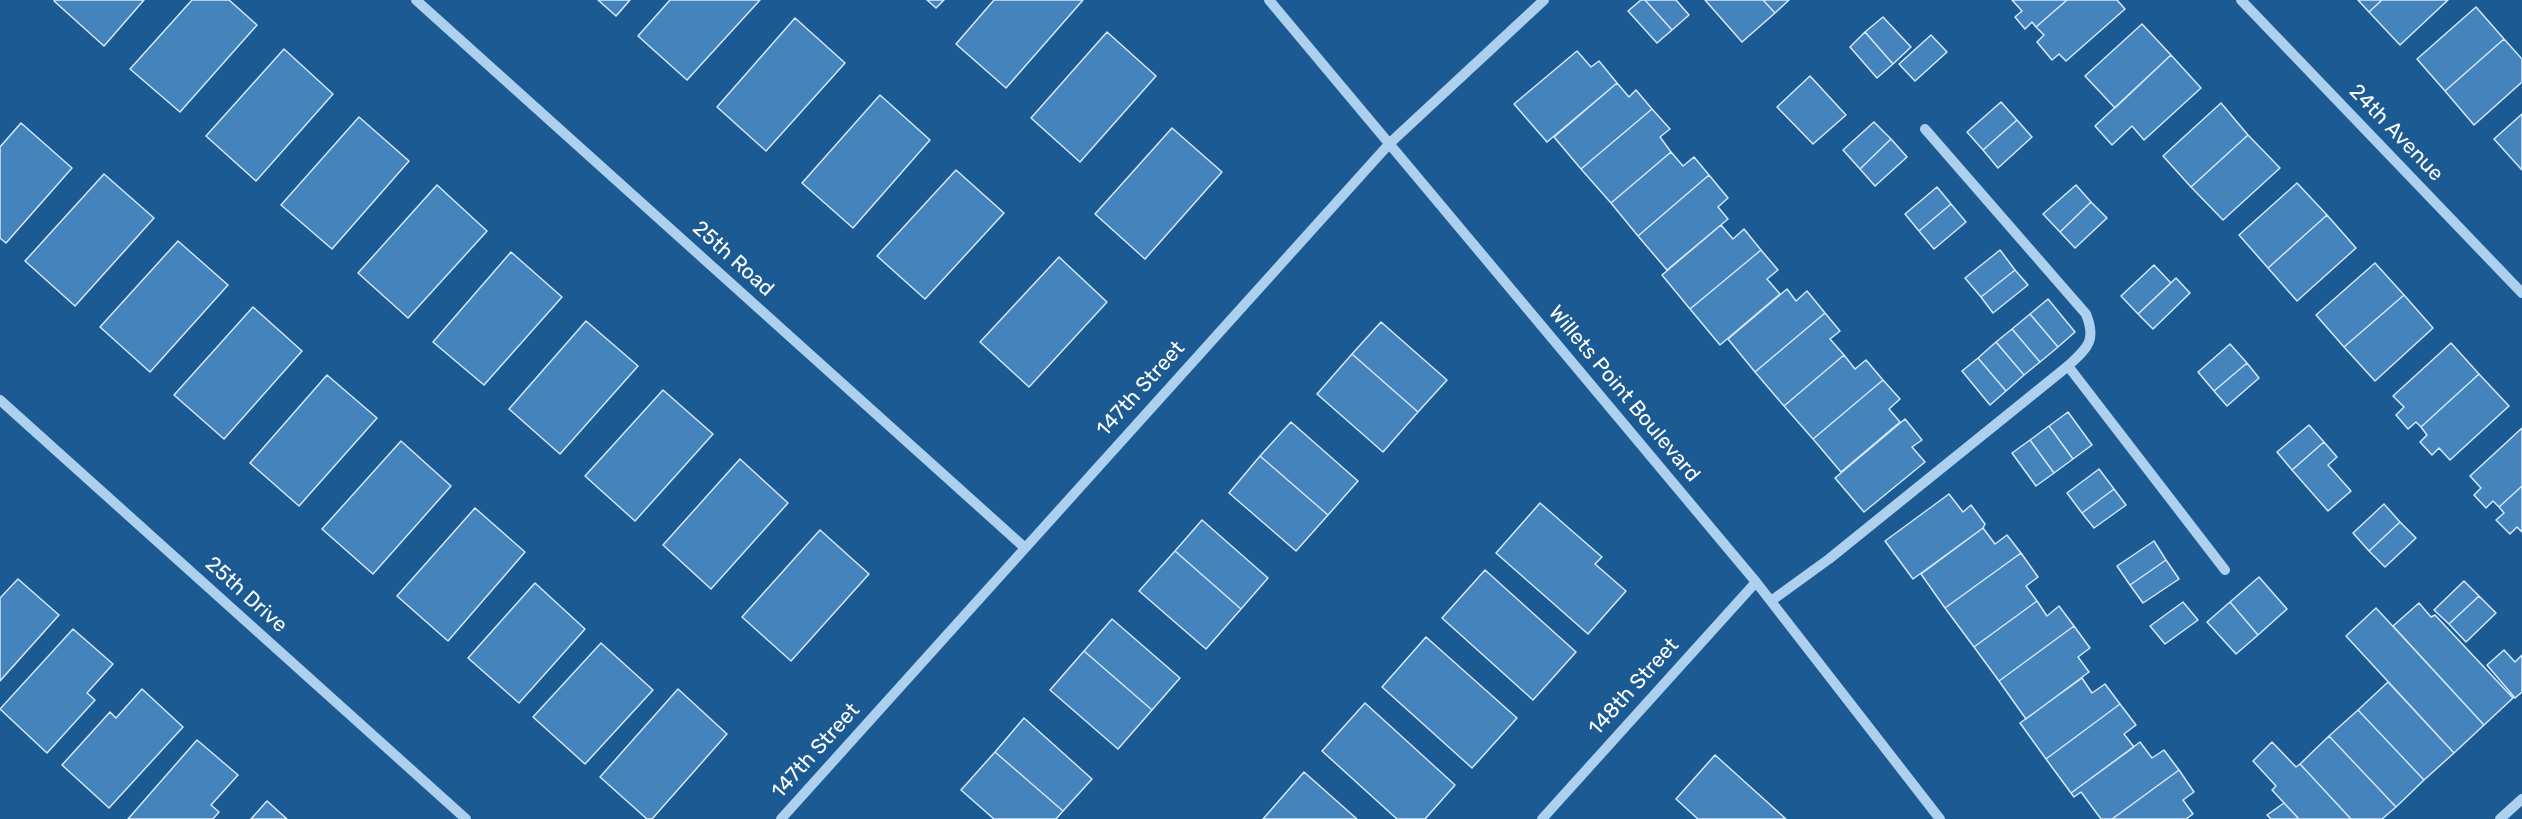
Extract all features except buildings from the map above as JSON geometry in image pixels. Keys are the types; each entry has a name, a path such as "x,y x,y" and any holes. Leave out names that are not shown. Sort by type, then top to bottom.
{"street":[{"name":"25th Road","path":"416,0 1024,548"},
{"name":"Willets Point Boulevard","path":"1269,0 1756,582 1940,819"},
{"name":"147th Street","path":"781,819 1390,143 1544,0"},
{"name":"24th Avenue","path":"2241,0 2522,292"},
{"path":"1771,601 1829,559 2089,347 2091,327 2086,314 1925,129"},
{"path":"2068,366 2225,570"},
{"name":"25th Drive","path":"0,400 466,819"},
{"name":"148th Street","path":"1542,819 1756,582"},
{"path":"2500,819 2522,799"}]}
